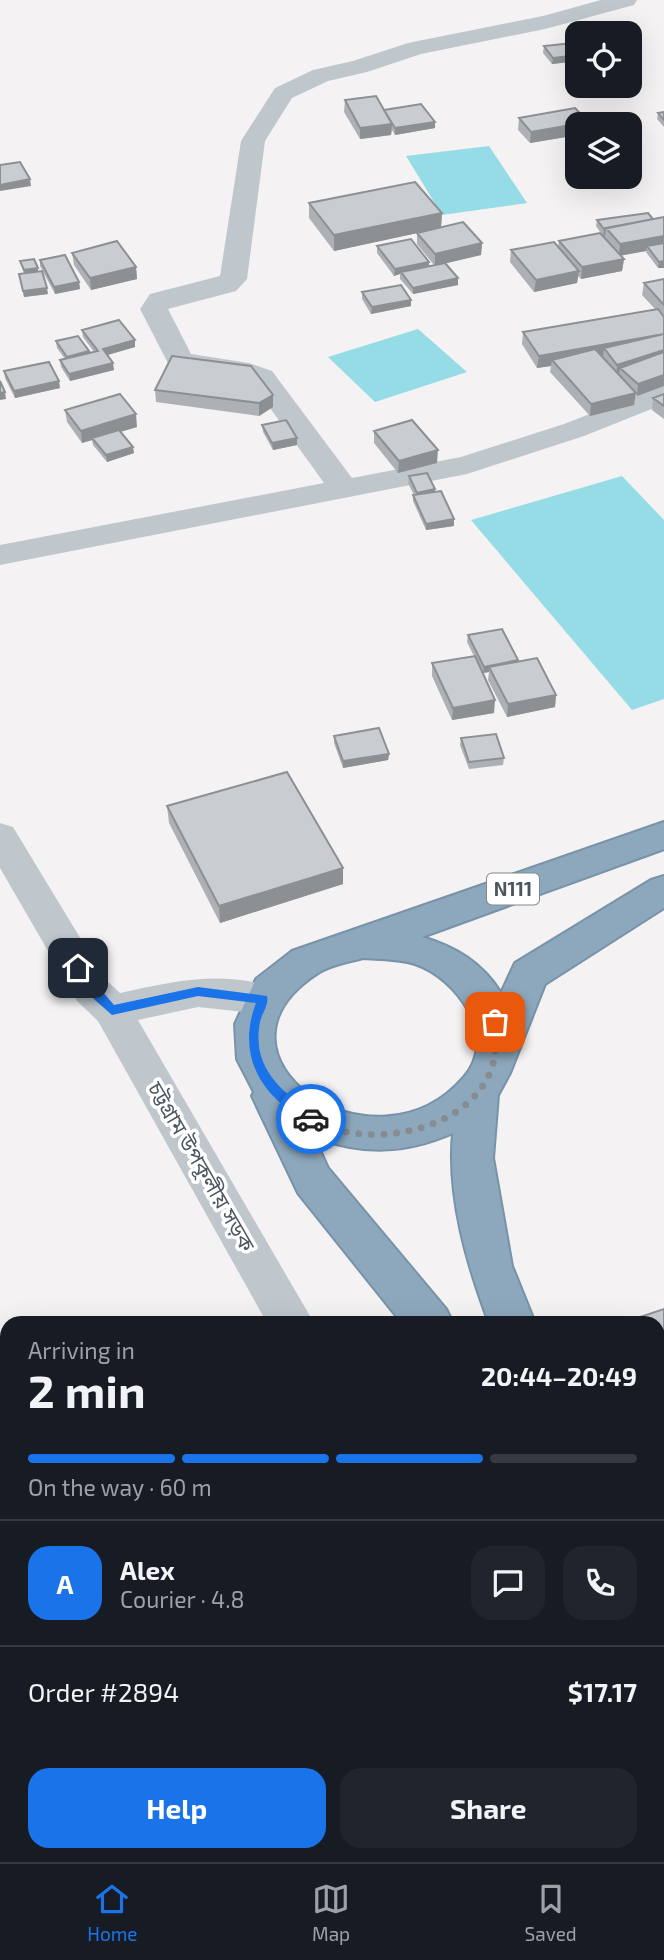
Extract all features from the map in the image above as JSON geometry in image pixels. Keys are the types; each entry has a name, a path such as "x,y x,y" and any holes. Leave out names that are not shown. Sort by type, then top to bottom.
{"highway":[{"name":"N111","path":"424,1316 313,1180 259,1069 253,1045 254,1022 263,999 280,978 303,960 331,949 362,943 664,835"},
{"name":"N111","path":"259,1069 277,1096 306,1117 341,1131 380,1135 419,1129 453,1114 478,1091 490,1072 496,1051 529,974 664,890"},
{"name":"N111","path":"362,943 398,945 432,954 461,971 482,994 495,1022 496,1051"},
{"path":"478,1091 472,1158 490,1266 509,1316"}],"street":[{"path":"344,489 262,377 249,372 180,360 154,309 160,300 226,285 233,279 253,141 284,93 321,75 359,67 427,45 545,22 626,0"},
{"path":"0,555 467,465 574,430 664,394"},
{"name":"চট্টগ্রাম উপকূলীয় সড়ক","path":"0,836 91,990 112,1010 287,1316"},
{"path":"112,1010 198,992 263,999"}],"water":[{"path":"489,146 527,203 442,215 406,156"},
{"path":"418,329 467,372 375,402 328,357"},
{"path":"622,476 664,520 664,699 632,710 471,520"}],"building":[{"path":"565,44 565,57 553,58 544,46"},
{"path":"376,96 392,124 360,128 345,100"},
{"path":"421,104 435,122 395,128 384,110"},
{"path":"575,108 579,112 565,112 565,126 531,132 519,118"},
{"path":"20,162 30,179 0,185 0,165"},
{"path":"415,182 442,213 334,235 309,203"},
{"path":"648,213 653,219 604,229 597,220"},
{"path":"664,217 664,236 620,244 606,228"},
{"path":"463,222 482,243 435,254 417,233"},
{"path":"600,233 624,259 582,267 559,241"},
{"path":"411,239 429,262 395,269 377,246"},
{"path":"117,241 136,267 90,278 72,253"},
{"path":"554,242 579,271 536,280 511,250"},
{"path":"664,243 664,261 659,262 647,246"},
{"path":"65,255 79,282 54,287 40,260"},
{"path":"34,259 38,268 24,270 20,261"},
{"path":"445,263 458,278 413,288 401,272"},
{"path":"42,271 47,288 23,291 19,274"},
{"path":"664,279 664,305 644,283"},
{"path":"401,285 411,300 372,307 362,292"},
{"path":"658,309 664,317 664,334 539,356 523,332"},
{"path":"119,320 135,340 103,349 113,363 69,374 60,360 98,351 82,330"},
{"path":"664,334 664,350 617,365 604,348"},
{"path":"78,336 89,351 67,357 56,341"},
{"path":"595,349 636,393 591,404 552,360"},
{"path":"664,352 664,375 638,384 620,368"},
{"path":"172,356 251,366 273,395 259,403 155,390"},
{"path":"49,362 59,381 14,391 4,371"},
{"path":"120,394 136,414 81,431 65,410"},
{"path":"664,394 664,406 653,398"},
{"path":"286,420 297,438 272,443 262,425"},
{"path":"412,420 438,450 399,461 374,431"},
{"path":"119,430 133,447 106,455 92,438"},
{"path":"427,473 435,489 417,493 409,476"},
{"path":"441,491 454,519 426,524 413,495"},
{"path":"502,629 518,660 484,667 468,635"},
{"path":"475,656 495,700 453,708 432,663"},
{"path":"537,658 556,695 508,704 489,667"},
{"path":"379,728 389,754 343,761 334,736"},
{"path":"496,734 504,758 469,762 461,738"},
{"path":"287,772 343,868 219,906 167,806"},
{"path":"664,1309 664,1316 643,1316"}],"way so far":[{"path":"311,1119 341,1131 380,1135 419,1129 453,1114 478,1091 490,1072 496,1051 495,1022"}],"route":[{"path":"78,968 91,990 112,1010 198,992 263,999 254,1022 253,1045 259,1069 277,1096 311,1119"}]}
